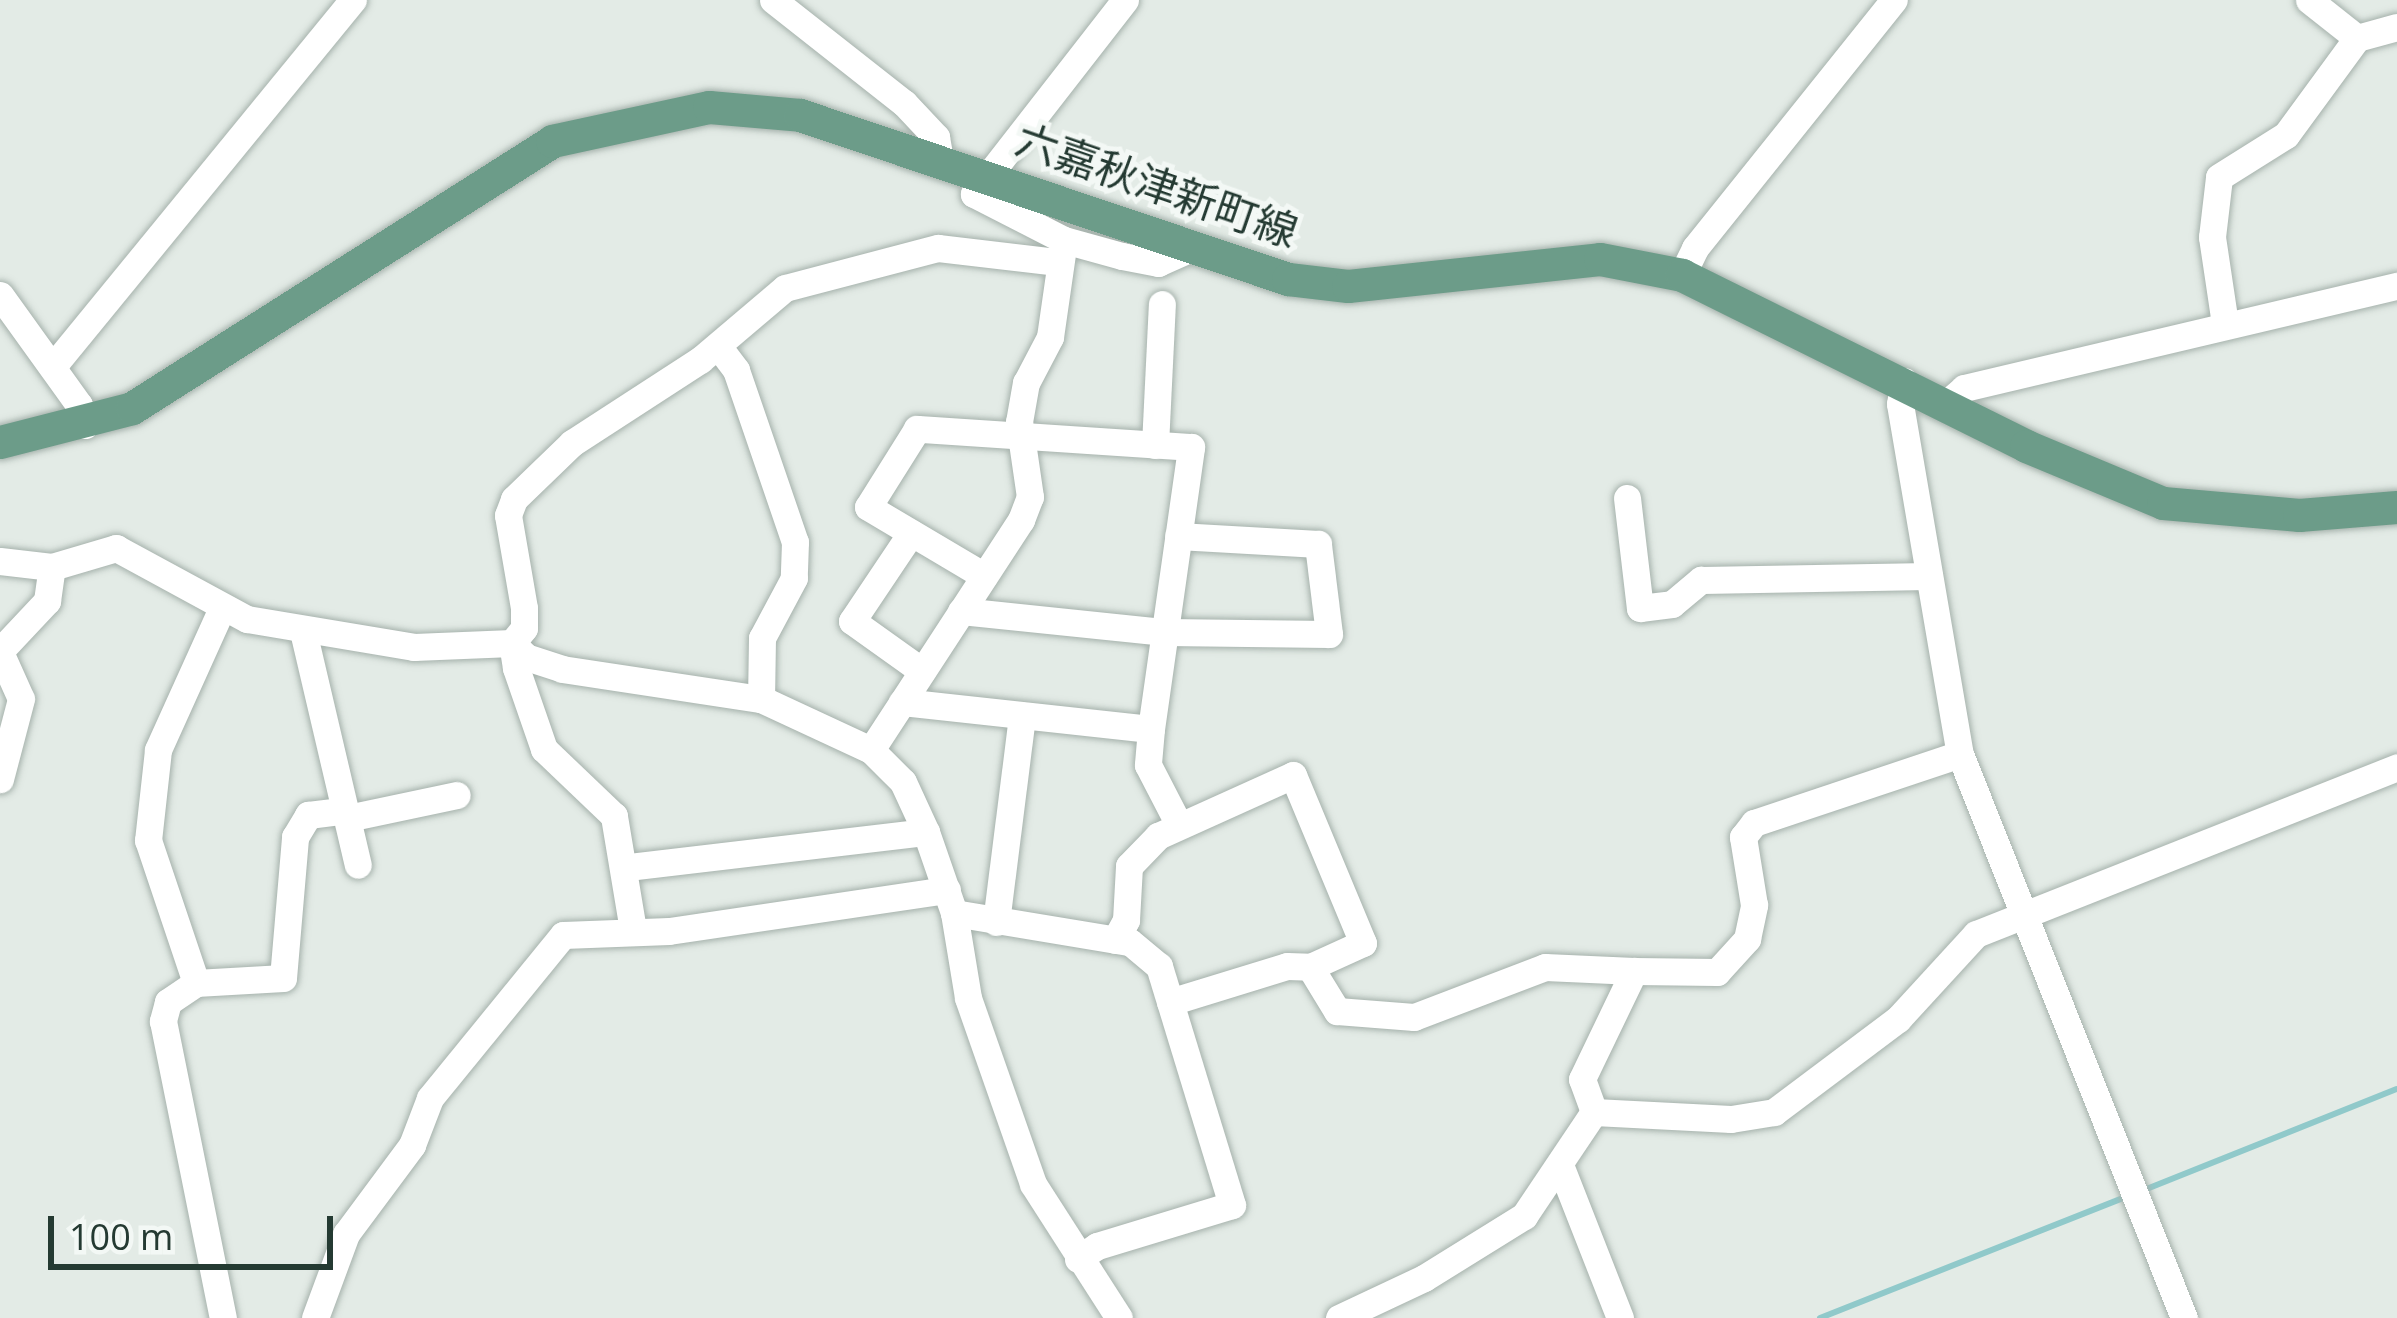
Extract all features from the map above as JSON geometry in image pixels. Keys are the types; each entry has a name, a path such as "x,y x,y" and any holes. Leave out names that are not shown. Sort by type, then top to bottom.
{"main road":[{"name":"六嘉秋津新町線","path":"0,442 85,425 131,408 218,358 460,193 552,141 709,107 800,115 940,159 1186,250 1288,279 1348,286 1600,259 1682,275 2163,503 2299,515 2397,507"}],"street":[{"path":"54,365 353,0"},
{"path":"773,0 904,103 937,136 940,159"},
{"path":"1061,250 974,194 984,175 1125,0"},
{"path":"1682,275 1695,248 1894,0"},
{"path":"2309,0 2357,38"},
{"path":"2224,324 2212,237 2218,177 2286,135 2357,38 2397,27"},
{"path":"512,643 524,628 508,515 514,500 572,443 718,346 785,288 938,248 1061,250 1158,263 1186,250"},
{"path":"871,750 1030,496 1019,435 1026,383 1050,337 1061,250"},
{"path":"1947,403 1964,388 2397,286"},
{"path":"0,295 54,365 85,425"},
{"path":"1155,445 1162,304"},
{"path":"718,346 736,370 795,542 794,578 761,638 760,699"},
{"path":"1904,381 1900,404 1960,754 2184,1318"},
{"path":"984,576 868,507 916,429 1191,447 1148,765 1179,825"},
{"path":"1627,498 1640,608 1672,604 1701,580 1929,576"},
{"path":"910,533 852,621 922,671"},
{"path":"961,611 1165,632 1329,634 1318,544 1178,536"},
{"path":"0,561 52,567 116,548 222,608 302,631 414,647 512,643 526,657 562,669 760,699 871,750 903,782 926,832 951,901 968,998 1025,1161 1078,1259 1119,1318"},
{"path":"0,779 21,699 0,652 47,602 52,567"},
{"path":"196,983 153,862 148,809 158,750 222,608"},
{"path":"302,631 358,865"},
{"path":"512,643 544,749 614,816 628,867 633,930"},
{"path":"902,702 1151,729"},
{"path":"996,922 1022,716"},
{"path":"1310,968 1336,1011 1349,1016 1447,1010 1545,967 1717,972 1747,939 1754,904 1743,837 1754,823 1960,754"},
{"path":"1594,1112 1731,1118 1774,1112 1898,1018 1976,934 2397,767"},
{"path":"1115,940 1126,920 1129,866 1179,825 1293,775 1363,943 1310,968 1239,975 1170,1002"},
{"path":"223,1318 163,1021 168,1002 196,983 283,979 295,837 308,815 347,814 457,795"},
{"path":"628,867 926,832"},
{"path":"315,1318 346,1234 412,1144 430,1098 545,950 579,931 951,901 996,922 1115,940 1148,951 1170,1002 1232,1205 1097,1246 1078,1259"},
{"path":"1339,1318 1485,1244 1524,1216 1562,1170 1594,1112 1582,1079 1634,971"},
{"path":"1562,1170 1620,1318"}],"waterway":[{"path":"2144,1190 2397,1089"},
{"path":"1820,1318 2126,1197"}]}
